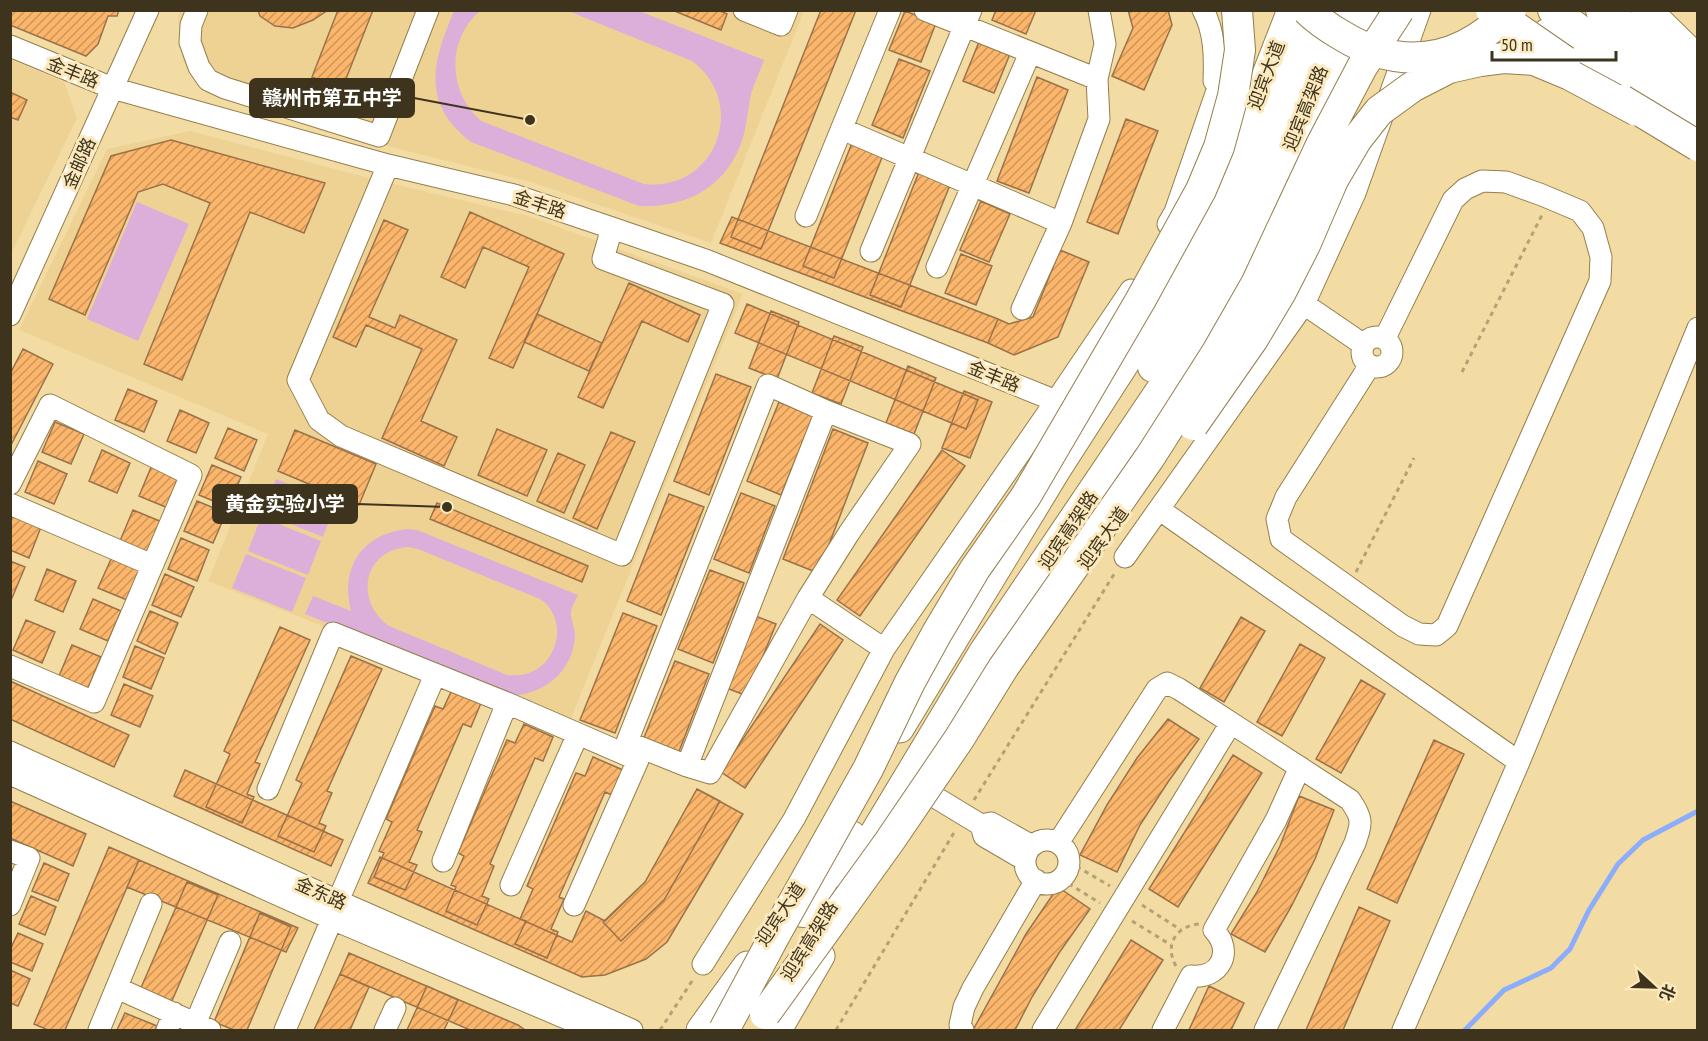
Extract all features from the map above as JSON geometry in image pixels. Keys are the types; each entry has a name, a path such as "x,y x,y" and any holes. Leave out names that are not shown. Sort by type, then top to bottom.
{"highway":[{"path":"727,1030 775,935 868,769 910,682 937,633 975,569 1044,466 1140,301 1201,190 1219,147 1233,96 1240,50 1237,10"},
{"path":"1307,10 1330,29 1359,47 1396,57 1425,58 1452,52 1473,41 1513,10 1641,105 1698,151"},
{"name":"迎宾高架路","path":"727,1030 1173,335 1211,267 1259,161 1317,10"},
{"name":"迎宾高架路","path":"766,1025 983,654 1191,346 1233,277 1280,171 1344,10"},
{"path":"766,1025 959,739 1003,668 1150,457 1217,352 1256,284 1321,145 1362,67 1399,10"},
{"path":"1491,10 1637,111"},
{"path":"1553,10 1698,119"},
{"path":"1619,13 1698,61"},
{"path":"1619,13 1698,66"},
{"path":"1619,13 1698,84"},
{"path":"1003,668 1153,483 1235,365 1281,292 1305,245 1333,180 1357,139 1379,111 1412,87 1449,68 1504,58 1534,60 1570,75 1698,146"}],"main road":[{"name":"迎宾大道","path":"700,1030 857,799 1057,470 1196,254 1291,10"},
{"name":"迎宾大道","path":"766,1025 921,788 1121,514 1222,356 1260,287 1365,10"}],"street":[{"name":"金邮路","path":"10,315 148,10"},
{"path":"197,10 191,25 190,42 199,67 208,80 225,88 379,136 428,10"},
{"path":"744,10 781,25 787,10"},
{"path":"806,216 890,10"},
{"path":"925,10 968,18 1030,53 1097,79"},
{"path":"1022,309 1061,223 1099,119 1097,79 1105,44 1099,10"},
{"path":"1203,10 1207,17 1215,53 1214,100"},
{"path":"703,964 794,819 884,649 1134,286 1175,212 1246,10"},
{"path":"1125,557 1304,304 1355,193 1420,10"},
{"path":"871,251 968,18"},
{"name":"金丰路","path":"10,46 112,88 388,165 514,195 612,228 708,261 1056,401"},
{"path":"937,267 1030,53"},
{"path":"842,129 1061,223"},
{"path":"388,165 298,380 319,420 341,436 622,555 723,304 603,259 612,228"},
{"path":"1370,365 1286,497 1277,519 1281,539 1402,626 1419,634 1436,635 1447,626 1600,281 1601,257 1593,228 1580,211 1506,182 1482,181 1465,189 1453,200 1385,338"},
{"path":"1304,304 1364,345"},
{"path":"1403,1030 1519,762 1698,328"},
{"path":"1373,337 1385,338 1392,348 1390,360 1381,367 1370,365 1363,357 1364,345 1373,337"},
{"path":"768,385 910,444 808,598 710,773 627,742 768,385"},
{"path":"10,484 50,405 192,475 94,702 10,666"},
{"path":"687,766 826,411"},
{"path":"10,504 152,565"},
{"path":"1160,510 1519,762"},
{"path":"808,598 884,649"},
{"path":"268,789 333,633 507,703 638,760 574,905"},
{"path":"285,1030 435,675"},
{"path":"1058,843 1157,688 1167,683 1350,800 1360,814 1360,827 1355,843 1265,1030"},
{"path":"442,861 507,703"},
{"path":"1043,1030 1231,723"},
{"path":"511,885 578,734"},
{"name":"金东路","path":"10,752 335,910 594,1030"},
{"path":"1162,1030 1191,976 1208,975 1221,963 1224,945 1214,930 1276,820 1300,767"},
{"name":"金东路","path":"10,774 335,910 632,1030"},
{"path":"921,788 973,820 984,836 1029,853"},
{"path":"1044,840 1058,843 1066,850 1068,856 1068,868 1065,874 1055,882 1042,883 1035,880 1028,872 1029,853 1044,840"},
{"path":"10,851 29,858 10,905"},
{"path":"963,1030 960,1025 964,1007 973,988 1035,880"},
{"path":"99,1030 151,904"},
{"path":"117,988 170,1022 202,1027 230,942"},
{"path":"385,1030 395,1008"}],"path":[{"path":"1462,372 1551,198"},
{"path":"1348,587 1414,458"},
{"path":"836,1030 973,820 1125,557"},
{"path":"1191,976 1177,968 1173,961 1171,953 1175,936 1181,930 1198,924 1206,925 1214,930"},
{"path":"660,1030 703,964"}],"shaded area":[{"path":"181,10 804,11 711,243 531,182 395,148 206,92 183,61 178,18"},
{"path":"454,11 480,11 461,36 455,66 462,96 481,121 644,184 669,183 690,174 706,160 716,141 721,120 719,99 709,79 692,61 568,11 639,11 764,60 751,95 746,127 733,161 723,174 700,193 671,204 639,206 471,142 455,127 444,112 438,97 437,64"},
{"path":"11,60 64,82 77,118 11,254"},
{"path":"190,131 373,179 528,216 743,294 569,723 208,581 268,434 19,330 107,149"},
{"path":"137,202 189,224 138,341 87,319"},
{"path":"276,479 336,503 323,537 263,513"},
{"path":"261,517 321,541 308,575 248,551"},
{"path":"406,529 417,530 578,595 571,613 575,636 573,649 562,671 543,687 532,692 507,696 305,614 313,596 351,611 348,595 352,568 366,546 390,532","holes":["408,547 418,549 540,599 555,617 557,629 553,651 546,661 537,669 526,674 507,675 389,626 378,616 371,604 368,578 381,557 393,550"]},
{"path":"246,554 306,578 292,612 232,588"}],"building":[{"path":"10,10 119,10 117,16 108,16 98,44 86,56 10,25"},
{"path":"258,10 328,10 313,20 293,28 275,26 260,16"},
{"path":"338,10 373,10 342,89 312,77"},
{"path":"672,10 718,10 727,14 721,30"},
{"path":"821,10 856,10 761,249 731,237"},
{"path":"996,10 1036,10 1026,34 992,20"},
{"path":"1128,10 1168,10 1172,25 1144,90 1112,76 1133,28"},
{"path":"905,11 936,23 921,62 889,50"},
{"path":"979,42 1010,54 994,93 963,81"},
{"path":"899,59 930,71 903,138 872,125"},
{"path":"1037,77 1068,90 1029,193 997,181"},
{"path":"10,92 27,100 18,120 10,117"},
{"path":"1126,119 1158,131 1118,234 1087,222"},
{"path":"171,140 325,183 304,233 250,212 182,380 144,364 210,203 163,184 138,192 85,315 49,299 111,156"},
{"path":"852,143 883,155 834,278 803,266"},
{"path":"919,172 950,185 901,307 870,295"},
{"path":"981,201 1010,214 989,262 960,250"},
{"path":"470,212 564,254 513,368 489,358 529,267 483,247 465,288 441,277"},
{"path":"732,217 998,319 988,343 720,243"},
{"path":"384,220 408,230 369,317 395,328 400,315 457,340 421,421 457,437 444,466 382,438 422,349 366,325 356,347 333,337"},
{"path":"1060,250 1089,262 1058,337 1014,355 988,343 998,319 1009,324 1033,317"},
{"path":"961,254 992,266 976,305 945,293"},
{"path":"629,283 700,315 688,342 642,321 603,408 578,397"},
{"path":"747,304 978,400 966,429 735,333"},
{"path":"771,311 799,322 777,379 749,368"},
{"path":"537,314 602,343 589,371 524,342"},
{"path":"834,336 863,347 841,404 812,393"},
{"path":"23,349 53,364 10,447 10,374"},
{"path":"908,366 936,378 914,434 886,423"},
{"path":"716,374 751,387 709,495 674,481"},
{"path":"128,389 157,401 144,432 115,420"},
{"path":"964,391 992,402 970,458 942,448"},
{"path":"779,402 813,416 781,495 747,481"},
{"path":"180,410 209,423 196,453 167,441"},
{"path":"55,422 84,434 71,464 42,452"},
{"path":"228,428 257,440 244,471 215,458"},
{"path":"497,429 547,450 527,496 478,475"},
{"path":"833,429 868,443 818,573 783,559"},
{"path":"295,430 376,464 359,505 278,471"},
{"path":"611,432 635,442 597,529 573,518"},
{"path":"102,450 130,463 117,493 89,481"},
{"path":"942,450 965,466 860,616 837,600"},
{"path":"558,453 585,465 564,513 537,501"},
{"path":"38,461 67,474 54,504 25,492"},
{"path":"152,465 181,477 168,508 139,496"},
{"path":"212,465 241,477 228,507 199,495"},
{"path":"741,493 775,506 749,573 714,559"},
{"path":"669,494 704,507 661,615 627,601"},
{"path":"197,501 226,513 213,543 184,531"},
{"path":"437,503 588,566 582,582 430,519"},
{"path":"133,510 162,522 149,553 120,541"},
{"path":"13,515 41,527 29,558 10,550 10,521"},
{"path":"181,538 209,550 197,581 168,569"},
{"path":"112,557 140,569 127,600 98,588"},
{"path":"10,561 25,567 12,598 10,597"},
{"path":"47,569 76,581 63,612 35,600"},
{"path":"710,570 744,583 713,663 678,649"},
{"path":"165,574 194,587 181,617 152,605"},
{"path":"93,599 121,611 108,641 80,629"},
{"path":"150,611 178,623 165,654 137,641"},
{"path":"623,613 657,626 615,733 580,720"},
{"path":"753,615 776,624 747,696 724,687"},
{"path":"1241,617 1265,631 1224,702 1200,688"},
{"path":"26,620 55,632 42,663 13,650"},
{"path":"820,624 843,640 745,788 721,772"},
{"path":"280,627 310,640 255,762 260,764 247,794 254,797 242,823 206,807 230,754 224,751"},
{"path":"1300,644 1325,658 1282,736 1257,722"},
{"path":"72,645 101,657 88,688 59,676"},
{"path":"135,646 164,658 151,689 123,677"},
{"path":"351,656 382,669 327,791 332,793 319,823 326,826 314,852 278,836 302,783 296,780"},
{"path":"675,661 709,674 678,754 643,740"},
{"path":"1361,680 1385,694 1341,773 1316,759"},
{"path":"10,681 129,735 114,767 10,719"},
{"path":"124,684 153,696 140,727 111,715"},
{"path":"452,690 481,703 471,727 463,724 417,830 422,832 409,862 417,865 405,890 374,877 384,853 379,851 392,822 386,819 435,706 443,709"},
{"path":"1168,719 1199,739 1140,825 1117,872 1080,855 1107,805 1137,758"},
{"path":"524,724 553,737 543,761 535,758 490,864 494,866 482,896 489,899 477,925 446,911 456,887 451,885 464,856 458,853 507,740 515,743"},
{"path":"1434,740 1464,754 1397,903 1367,889"},
{"path":"1233,755 1262,773 1178,907 1149,889"},
{"path":"593,757 623,770 612,795 605,792 559,897 564,899 551,929 558,932 547,958 515,944 526,921 520,919 533,889 527,886 576,773 585,776"},
{"path":"185,770 343,840 331,866 174,796"},
{"path":"697,789 743,814 667,942 646,959 605,975 582,977 368,883 380,857 572,942 586,911 605,921 645,882"},
{"path":"697,789 720,801 664,900 621,941 603,922 645,882"},
{"path":"1299,796 1334,810 1315,859 1265,952 1231,934 1257,892 1280,846"},
{"path":"10,801 86,834 73,866 10,838"},
{"path":"109,847 139,860 65,1030 48,1030 34,1024"},
{"path":"139,860 298,928 286,952 127,887"},
{"path":"44,863 69,874 58,901 32,891"},
{"path":"187,882 218,895 171,1003 140,990"},
{"path":"1058,887 1090,909 1059,953 1015,1030 973,1030 1026,934"},
{"path":"31,896 56,907 45,935 19,924"},
{"path":"1359,907 1390,921 1343,1030 1306,1030"},
{"path":"260,913 291,927 247,1030 234,1030 214,1022"},
{"path":"18,933 43,944 32,971 10,962 10,950"},
{"path":"1131,940 1163,960 1119,1030 1075,1030"},
{"path":"349,953 525,1030 470,1030 340,974"},
{"path":"10,970 30,979 18,1006 10,1003"},
{"path":"340,974 369,987 350,1030 314,1030"},
{"path":"427,986 458,1000 444,1030 407,1030"},
{"path":"1209,986 1244,1003 1231,1030 1189,1030"},
{"path":"125,1013 157,1026 155,1030 117,1030"}],"waterway":[{"path":"1465,1030 1504,990 1551,968 1570,949 1589,910 1618,864 1643,840 1698,811"}],"place":[{"name":"赣州市第五中学","path":"530,120"},
{"name":"黄金实验小学","path":"447,507"}]}
